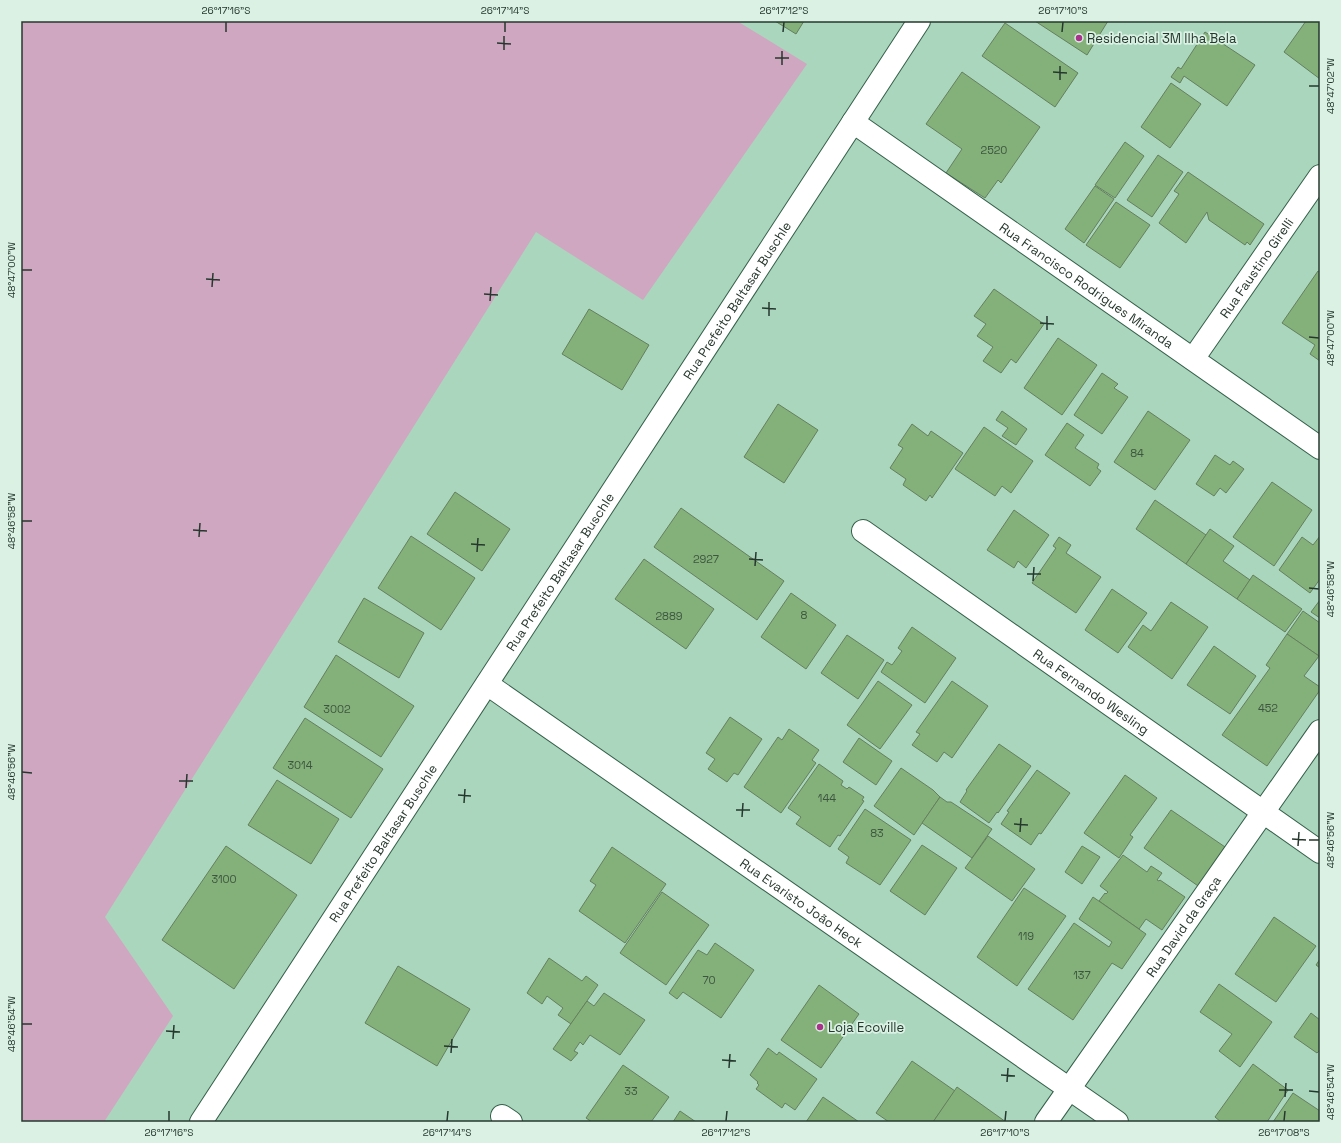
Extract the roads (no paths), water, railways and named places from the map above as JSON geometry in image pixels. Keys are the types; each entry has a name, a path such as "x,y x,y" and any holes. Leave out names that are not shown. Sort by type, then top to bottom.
{"street":[{"name":"Rua Prefeito Baltasar Buschle","path":"201,1122 918,21"},
{"name":"Rua Francisco Rodrigues Miranda","path":"853,122 1320,448"},
{"name":"Rua Faustino Girelli","path":"1193,359 1320,176"},
{"name":"Rua Fernando Wesling","path":"863,530 1320,852"},
{"name":"Rua Evaristo João Heck","path":"486,684 1116,1122"},
{"name":"Rua David da Graça","path":"1046,1122 1320,731"}],"place":[{"name":"Residencial 3M Ilha Bela","path":"1079,38"},
{"name":"Loja Ecoville","path":"820,1027"}]}
